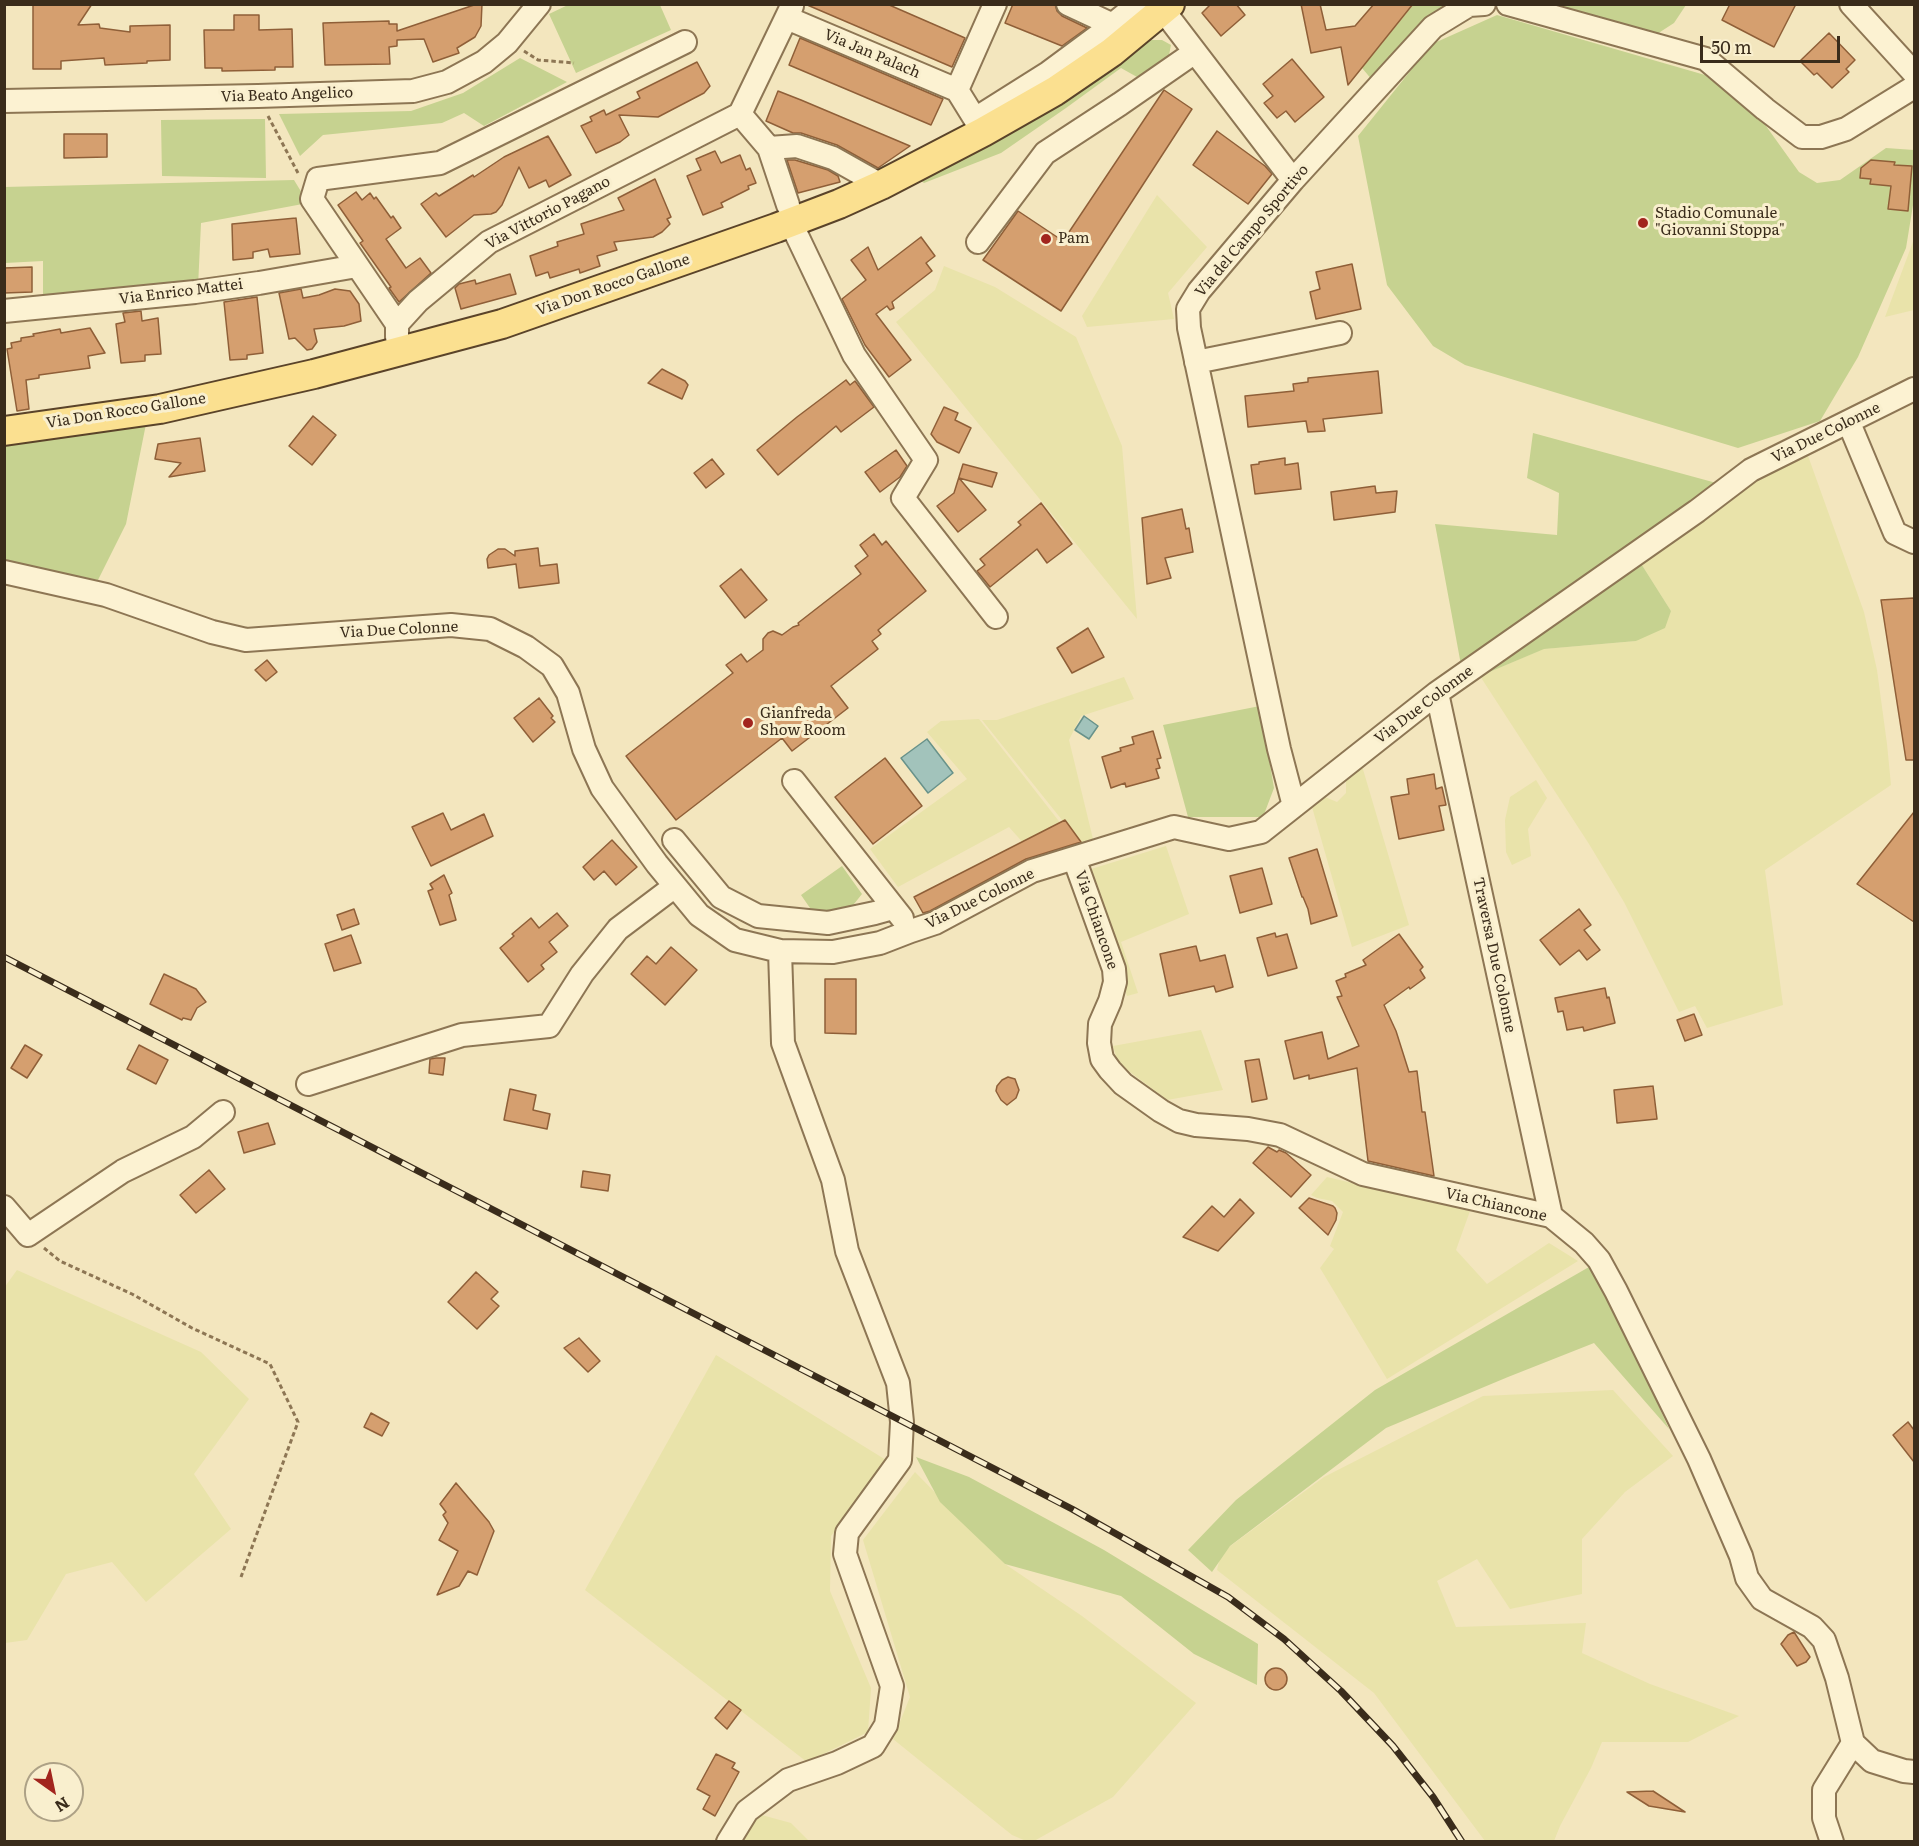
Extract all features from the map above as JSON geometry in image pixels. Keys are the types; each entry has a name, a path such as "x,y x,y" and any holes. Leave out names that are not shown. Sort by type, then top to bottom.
{"main road":[{"name":"Via Don Rocco Gallone","path":"4,431 160,409 314,374 397,338 502,324 789,214 839,204 881,185 979,125 1064,85 1112,52 1157,6"}],"street":[{"name":"Via Beato Angelico","path":"4,101 258,96 413,90 447,82 483,62 507,42 539,4"},
{"path":"995,4 957,90 979,125 1113,25 1157,6 1195,51 1293,180"},
{"path":"1068,4 1113,25"},
{"name":"Via del Campo Sportivo","path":"1294,806 1196,362 1189,328 1188,309 1199,291 1293,180 1433,27 1469,5 1484,4"},
{"path":"1508,4 1706,59 1802,137 1821,137 1846,129 1914,87"},
{"path":"1851,4 1914,73"},
{"path":"790,11 740,114 769,148 789,214 854,355 926,460 903,498 996,617"},
{"name":"Via Jan Palach","path":"790,11 957,90"},
{"path":"397,338 357,266 312,199 318,179 440,162 684,42"},
{"path":"978,242 1045,153 1195,51"},
{"name":"Via Vittorio Pagano","path":"397,338 418,301 489,242 740,114"},
{"path":"769,148 797,146 833,158 881,185"},
{"name":"Via Enrico Mattei","path":"4,310 195,292 357,266"},
{"path":"1196,362 1340,333"},
{"name":"Via Due Colonne","path":"4,572 106,596 212,632 246,640 451,625 490,628 526,647 552,666 568,693 584,750 602,788 657,864 699,915 735,940 780,951 833,951 880,942 911,932 935,923 1032,871 1174,827 1229,839 1262,832 1437,693 1697,512 1752,470 1914,389"},
{"path":"1848,423 1895,533 1914,542"},
{"name":"Traversa Due Colonne","path":"1437,693 1551,1216"},
{"path":"794,781 911,932"},
{"path":"674,840 721,897 758,916 828,923 893,908"},
{"name":"Via Chiancone","path":"1074,858 1114,969 1116,982 1100,1024 1099,1043 1102,1059 1123,1084 1179,1121 1280,1135 1363,1174 1551,1216 1599,1260 1699,1459 1741,1556 1748,1578 1762,1599 1812,1627 1824,1640 1837,1678 1853,1743"},
{"path":"308,1084 462,1035 549,1026 582,974 618,929 675,886"},
{"path":"728,1842 747,1811 788,1780 837,1763 873,1746 886,1725 892,1686 846,1554 847,1533 900,1460 902,1422 898,1383 847,1251 832,1180 783,1043 780,951"},
{"path":"4,1207 28,1235 123,1171 193,1137 223,1112"},
{"path":"1832,1842 1824,1818 1824,1790 1853,1743 1872,1761 1914,1772"}],"path":[{"path":"520,49 538,60 574,63"},
{"path":"258,96 312,199"},
{"path":"28,1235 60,1261 132,1294 192,1328 270,1364 298,1422 241,1577"}],"shaded area":[{"path":"1157,195 1207,247 1168,293 1174,319 1087,327 1082,316"},
{"path":"1914,239 1914,310 1885,317"},
{"path":"944,266 995,287 1076,337 1122,446 1137,619 896,322 935,290"},
{"path":"1807,453 1864,612 1877,670 1891,785 1765,870 1783,1005 1707,1028 1695,1006 1679,1012 1624,902 1480,676 1543,649 1636,641 1671,611 1640,562 1737,488"},
{"path":"1124,677 1134,699 1081,716 1069,740 1093,839 1082,845 982,720 997,720"},
{"path":"979,719 1076,843 1034,855 1009,827 898,887 870,849 967,779 927,732 941,721"},
{"path":"1362,766 1409,925 1352,947 1312,807 1325,797 1337,802 1346,793 1346,778"},
{"path":"1536,780 1547,798 1528,829 1531,856 1512,865 1506,852 1505,820 1510,797"},
{"path":"1166,846 1189,914 1121,942 1138,993 1127,996 1088,870"},
{"path":"1201,1030 1223,1090 1167,1100 1118,1063 1113,1046"},
{"path":"1327,1177 1470,1211 1456,1250 1487,1284 1549,1243 1578,1261 1387,1379 1320,1268 1334,1249 1330,1246 1343,1212 1332,1201 1311,1195"},
{"path":"17,1270 201,1352 249,1399 194,1474 231,1529 146,1602 112,1562 66,1574 27,1640 5,1643 4,1288"},
{"path":"716,1355 886,1460 831,1536 830,1591 871,1688 868,1732 807,1762 585,1590"},
{"path":"1613,1390 1673,1456 1625,1492 1582,1539 1582,1594 1510,1609 1477,1559 1437,1581 1456,1627 1586,1623 1582,1653 1650,1684 1739,1716 1688,1742 1602,1742 1554,1841 1485,1841 1374,1693 1217,1570 1221,1553 1324,1477 1483,1396"},
{"path":"915,1472 1005,1564 1082,1616 1196,1703 1113,1797 1034,1841 1026,1841 1012,1835 893,1739 910,1697 863,1540"},
{"path":"747,1811 791,1823 809,1841 737,1842"}],"green space":[{"path":"570,4 660,5 671,30 576,73 549,14"},
{"path":"1413,5 1451,5 1373,81 1362,68"},
{"path":"1555,5 1686,5 1674,23 1657,34"},
{"name":"Stadio Comunale \"Giovanni Stoppa\"","path":"1497,15 1705,75 1761,119 1799,172 1817,183 1840,180 1886,148 1914,150 1914,199 1906,248 1858,357 1820,421 1738,448 1465,365 1433,346 1387,285 1358,136 1432,44"},
{"path":"1151,40 1162,40 1171,45 1169,55 1137,77 1121,68 1001,153 924,183 920,180 1121,61"},
{"path":"520,58 567,82 484,126 464,113 442,123 323,135 300,156 279,114 411,111 463,93"},
{"path":"265,119 266,178 162,176 161,120"},
{"path":"294,180 308,203 201,223 198,287 43,300 43,261 5,263 4,187"},
{"path":"146,424 126,524 98,580 5,562 5,443 44,441"},
{"path":"1533,433 1720,484 1461,665 1435,524 1557,535 1559,493 1527,478"},
{"path":"1640,562 1671,611 1665,628 1636,641 1544,649 1480,676"},
{"path":"1260,706 1274,788 1263,817 1188,817 1163,725"},
{"path":"842,866 862,894 850,909 818,912 810,908 801,895"},
{"path":"1589,1267 1615,1309 1669,1429 1594,1343 1386,1428 1230,1546 1212,1572 1188,1550 1236,1500 1375,1390"},
{"path":"916,1457 969,1477 1104,1550 1258,1644 1257,1685 1194,1654 1121,1596 1005,1564 940,1502"}],"water":[{"path":"1084,716 1098,726 1089,739 1075,730"},
{"path":"927,739 953,773 928,793 901,758"}],"building":[{"path":"33,4 92,4 78,25 99,24 100,28 130,32 130,26 170,25 170,60 105,65 104,58 61,61 61,69 33,69"},
{"path":"482,4 481,26 475,37 457,48 459,53 433,62 424,39 397,40 397,46 389,47 390,64 325,65 323,23 389,21 389,24 397,24 397,31"},
{"path":"805,4 887,4 965,38 952,67"},
{"path":"1013,4 1055,4 1062,16 1087,28 1062,46 1005,23"},
{"path":"1211,4 1236,4 1245,15 1221,36 1202,13"},
{"path":"1301,4 1320,4 1326,30 1355,26 1374,4 1413,4 1348,85 1341,47 1311,53"},
{"path":"1730,4 1796,4 1774,47 1722,20"},
{"path":"234,15 259,15 259,30 292,29 293,67 275,67 275,70 222,71 222,68 205,68 204,30 234,30"},
{"path":"1829,33 1855,60 1846,69 1849,72 1832,88 1800,61"},
{"path":"800,38 943,99 931,125 789,65"},
{"path":"1292,59 1324,97 1295,122 1286,111 1277,118 1264,103 1273,96 1263,84"},
{"path":"697,62 710,86 704,93 658,117 619,115 629,135 620,142 596,153 581,126 592,121 590,117 604,110 606,115 640,98 637,92"},
{"path":"1164,90 1192,109 1061,311 983,260 1018,211 1063,241"},
{"path":"778,91 910,146 878,168 837,145 801,133 793,133 766,121"},
{"path":"1217,131 1265,166 1272,174 1248,204 1193,165"},
{"path":"64,134 107,134 107,157 64,158"},
{"path":"548,136 571,175 549,187 546,180 529,188 519,167 502,205 496,212 474,215 446,237 421,204 436,193 439,196 504,157"},
{"path":"715,151 721,163 740,155 746,170 750,168 756,183 721,203 723,207 703,215 687,176 701,170 696,159"},
{"path":"787,160 795,160 828,170 838,176 840,182 798,193"},
{"path":"1871,160 1912,166 1908,211 1888,209 1891,186 1870,184 1871,179 1860,178 1861,168"},
{"path":"655,179 671,217 667,219 670,224 662,232 653,237 614,242 617,250 597,256 600,266 580,273 579,269 550,278 548,272 536,276 530,256 558,246 557,242 584,234 581,224 624,210 618,198"},
{"path":"356,192 362,200 370,193 374,199 376,197 401,228 386,239 406,268 420,258 431,273 399,302 360,243 363,241 338,205"},
{"path":"296,218 300,254 270,257 268,249 253,252 253,258 233,260 232,224"},
{"path":"921,237 935,256 926,263 932,271 892,302 894,308 890,310 887,306 876,314 911,360 889,377 865,345 842,299 866,280 851,260 868,247 878,270"},
{"path":"1352,264 1361,309 1316,319 1310,292 1320,289 1316,272"},
{"path":"32,267 32,292 4,293 4,268"},
{"path":"510,274 516,294 461,309 455,288 459,284 475,280 476,284"},
{"path":"301,289 303,298 335,289 350,291 359,304 361,321 344,326 314,329 317,342 312,349 307,350 295,338 289,339 279,293"},
{"path":"257,297 263,353 247,355 247,359 230,360 224,302"},
{"path":"141,311 142,321 158,318 161,354 145,355 145,361 121,363 116,324 125,322 123,313"},
{"path":"90,328 105,353 88,356 90,368 39,375 39,378 26,380 29,409 17,411 7,349 12,348 11,343 21,341 21,338 34,336 33,334 60,329 61,333"},
{"path":"662,369 685,381 688,385 682,399 648,383"},
{"path":"1378,371 1382,413 1323,419 1325,431 1308,432 1306,421 1248,427 1245,396 1294,391 1293,384 1308,382 1308,378"},
{"path":"846,380 850,385 855,381 874,407 841,432 836,426 778,475 757,450"},
{"path":"944,407 958,413 955,420 971,428 959,453 937,442 931,434"},
{"path":"313,416 336,435 312,465 289,446"},
{"path":"200,438 205,471 169,477 181,463 155,459 158,444"},
{"path":"896,450 907,466 900,477 880,492 865,472"},
{"path":"1285,458 1285,465 1298,463 1301,489 1255,494 1251,465"},
{"path":"712,459 724,474 706,488 694,473"},
{"path":"963,464 997,473 992,487 959,478 986,510 958,532 937,506 954,493"},
{"path":"1375,486 1376,493 1397,491 1395,512 1334,520 1331,492"},
{"path":"1041,503 1072,544 1047,563 1037,549 990,587 977,571 985,565 980,559 1021,525 1018,522"},
{"path":"1182,509 1186,529 1189,528 1193,552 1165,558 1171,578 1147,584 1142,518"},
{"name":"Gianfreda Show Room","path":"874,534 882,545 886,541 926,591 878,630 881,634 872,641 878,649 831,686 848,708 792,751 782,738 676,820 626,756 733,673 726,665 741,654 747,662 763,650 763,639 768,633 773,631 782,635 799,625 798,623 861,574 855,566 868,556 860,545"},
{"path":"538,548 540,566 557,564 559,583 519,588 516,564 488,568 489,555 498,549 505,549 515,556 515,551"},
{"path":"741,569 767,600 745,618 720,586"},
{"path":"1914,598 1914,760 1906,760 1881,600"},
{"path":"1088,628 1104,657 1072,673 1057,648"},
{"path":"267,660 277,672 266,681 255,670"},
{"path":"539,698 555,722 533,742 514,718"},
{"path":"1153,731 1161,758 1157,759 1160,768 1156,769 1159,778 1126,787 1125,783 1111,788 1102,757 1134,744 1132,737"},
{"path":"885,758 922,806 873,844 835,797"},
{"path":"1434,774 1436,789 1442,787 1446,805 1439,806 1444,830 1399,839 1391,797 1409,794 1407,779"},
{"path":"1914,812 1914,922 1857,884"},
{"path":"443,813 451,830 484,814 493,836 431,866 412,827"},
{"path":"1065,820 1081,842 1026,859 923,913 914,897"},
{"path":"612,840 637,867 616,885 604,871 594,880 583,867"},
{"path":"1317,849 1337,916 1311,924 1308,909 1289,858"},
{"path":"1262,868 1272,904 1240,913 1230,876"},
{"path":"444,875 452,893 449,895 456,920 440,925 428,891 433,889 430,884"},
{"path":"354,909 359,924 342,930 337,915"},
{"path":"1579,909 1591,925 1584,930 1600,950 1587,960 1579,950 1560,965 1540,940"},
{"path":"557,913 568,926 549,942 557,952 541,965 544,969 528,982 500,948 531,918 539,928"},
{"path":"1275,933 1276,937 1287,934 1297,968 1268,976 1257,938"},
{"path":"1399,934 1423,967 1420,970 1425,978 1384,1005 1396,1031 1409,1072 1417,1071 1434,1176 1368,1161 1357,1068 1309,1079 1309,1075 1294,1079 1285,1041 1322,1032 1328,1059 1359,1046 1337,997 1342,996 1336,981 1346,977 1345,974 1366,965 1363,960"},
{"path":"351,935 361,963 334,971 325,944"},
{"path":"1196,946 1200,961 1225,955 1233,987 1216,992 1214,986 1169,996 1160,954"},
{"path":"671,947 697,970 665,1005 631,974 647,956 656,964"},
{"path":"164,974 196,989 206,1002 197,1008 191,1020 183,1018 182,1020 150,1004"},
{"path":"825,979 856,979 856,1034 825,1033"},
{"path":"1605,988 1615,1023 1584,1031 1583,1027 1567,1030 1563,1011 1558,1012 1555,998"},
{"path":"1694,1014 1702,1035 1685,1041 1677,1020"},
{"path":"25,1045 42,1055 27,1078 11,1068"},
{"path":"139,1045 168,1060 156,1084 127,1069"},
{"path":"445,1058 443,1075 429,1073 430,1059"},
{"path":"1259,1059 1267,1099 1252,1102 1245,1061"},
{"path":"1008,1077 1015,1079 1019,1090 1016,1098 1007,1105 996,1091 1002,1080"},
{"path":"1653,1086 1657,1119 1617,1123 1614,1090"},
{"path":"510,1089 536,1095 533,1110 550,1114 547,1129 504,1120"},
{"path":"268,1123 275,1144 244,1153 238,1132"},
{"path":"1268,1147 1277,1152 1279,1150 1286,1153 1311,1175 1291,1197 1253,1163"},
{"path":"209,1170 225,1189 196,1213 180,1195"},
{"path":"583,1171 610,1175 608,1191 581,1187"},
{"path":"1309,1198 1335,1208 1336,1220 1328,1235 1299,1208"},
{"path":"1240,1199 1254,1213 1218,1251 1183,1237 1212,1206 1224,1217"},
{"path":"476,1272 498,1292 491,1299 499,1306 477,1329 448,1302"},
{"path":"579,1338 600,1361 588,1372 564,1348"},
{"path":"371,1413 389,1423 382,1436 364,1427"},
{"path":"1908,1422 1914,1430 1914,1462 1893,1435"},
{"path":"456,1483 494,1531 477,1575 468,1571 459,1586 437,1595 458,1551 439,1540 448,1523 443,1515 446,1512 440,1504"},
{"path":"1794,1632 1810,1657 1806,1662 1797,1666 1781,1644 1788,1635"},
{"path":"1276,1668 1284,1671 1287,1679 1284,1687 1276,1690 1268,1687 1265,1679 1268,1671"},
{"path":"729,1701 741,1710 727,1729 715,1718"},
{"path":"716,1754 735,1763 732,1768 739,1772 715,1816 703,1809 710,1796 697,1789"},
{"path":"1653,1791 1685,1812 1649,1806 1627,1792"}],"railway":[{"path":"4,957 1072,1509 1228,1597 1284,1639 1341,1691 1393,1746 1433,1797 1462,1842"}],"place":[{"name":"Stadio Comunale \"Giovanni Stoppa\"","path":"1643,223"},
{"name":"Pam","path":"1046,239"},
{"name":"Gianfreda Show Room","path":"748,723"}]}
